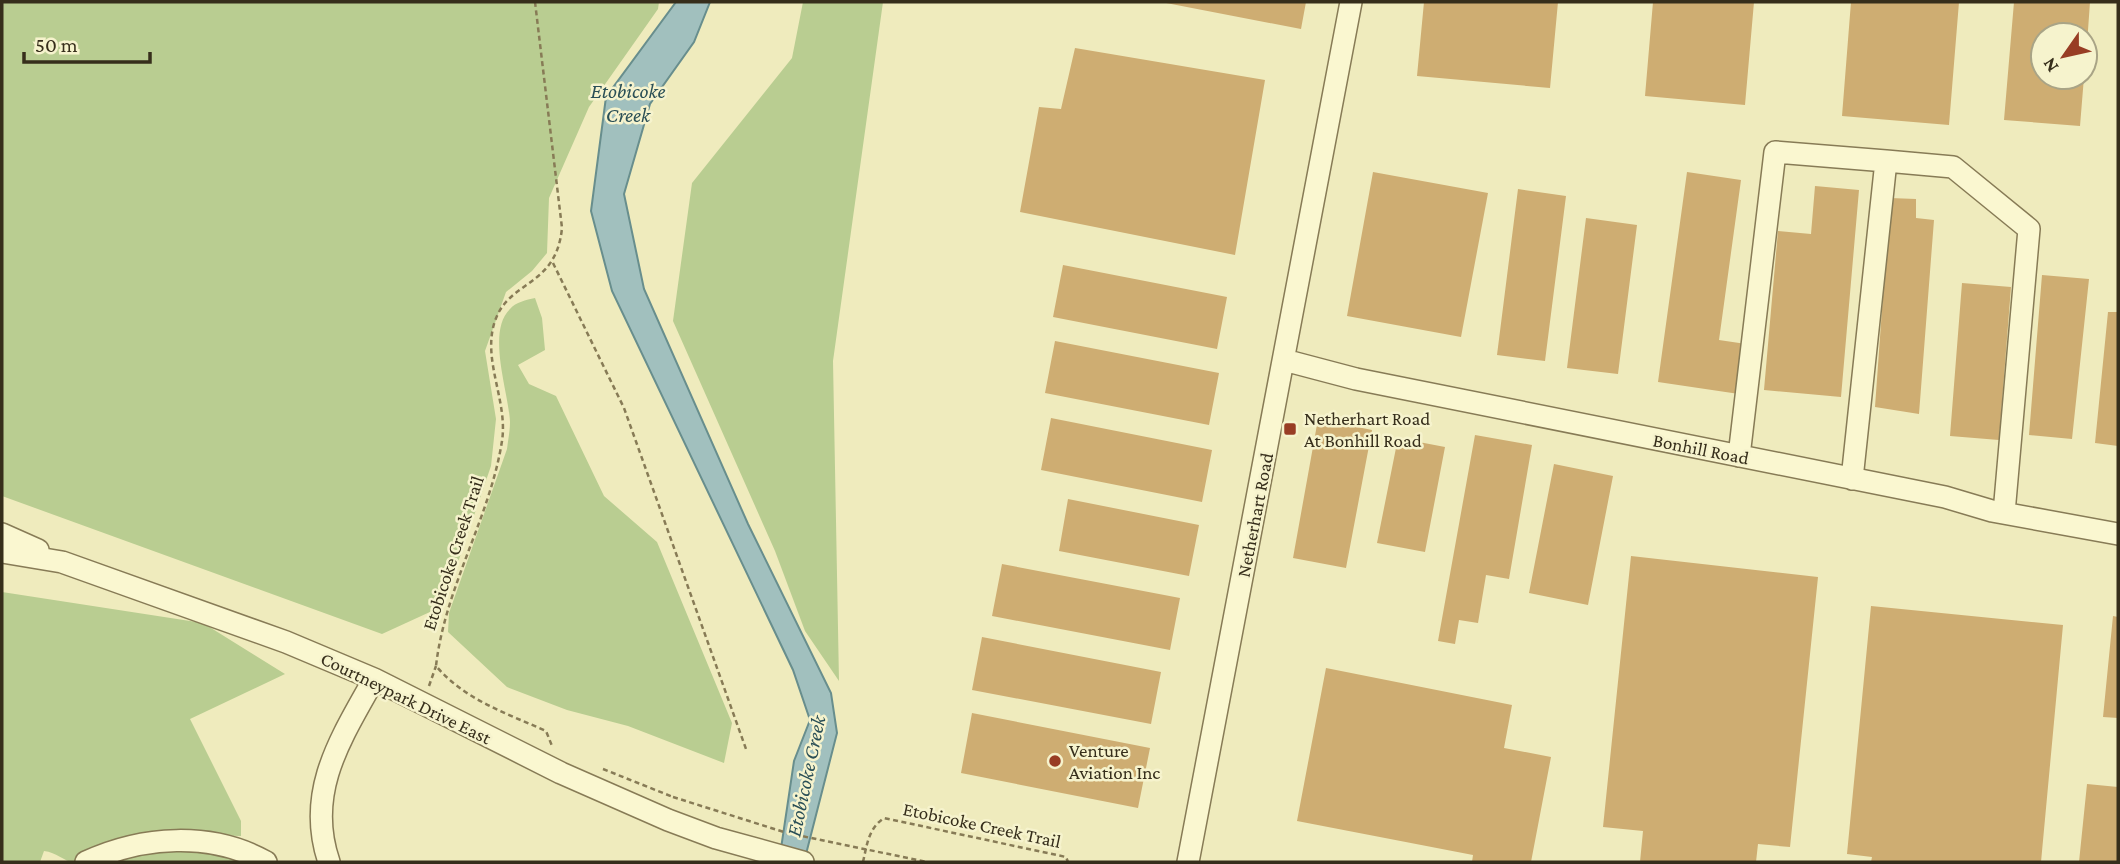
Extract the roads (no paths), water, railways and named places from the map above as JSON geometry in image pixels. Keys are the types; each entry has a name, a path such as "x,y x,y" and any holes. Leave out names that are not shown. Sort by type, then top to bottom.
{"street":[{"name":"Netherhart Road","path":"1188,862 1351,2"},
{"path":"1739,456 1775,152 1953,167 2029,229 2004,513"},
{"path":"1852,479 1886,161"},
{"name":"Bonhill Road","path":"1284,360 1369,382 2118,534"},
{"path":"2,534 62,562"},
{"name":"Courtneypark Drive East","path":"2,552 62,562 286,642 374,679 561,773 668,820 716,838 803,862"},
{"path":"330,862 320,800 341,739 374,679"},
{"path":"86,862 111,850 155,840 191,841 245,850 266,862"}],"water":[{"name":"Etobicoke Creek","path":"676,2 710,2 694,42 650,104 624,194 644,289 748,524 831,693 837,733 804,862 779,862 794,761 810,720 793,670 612,291 591,211 606,97"}],"place":[{"name":"Netherhart Road At Bonhill Road","path":"1290,429"},
{"name":"Venture Aviation Inc","path":"1055,761"}]}
